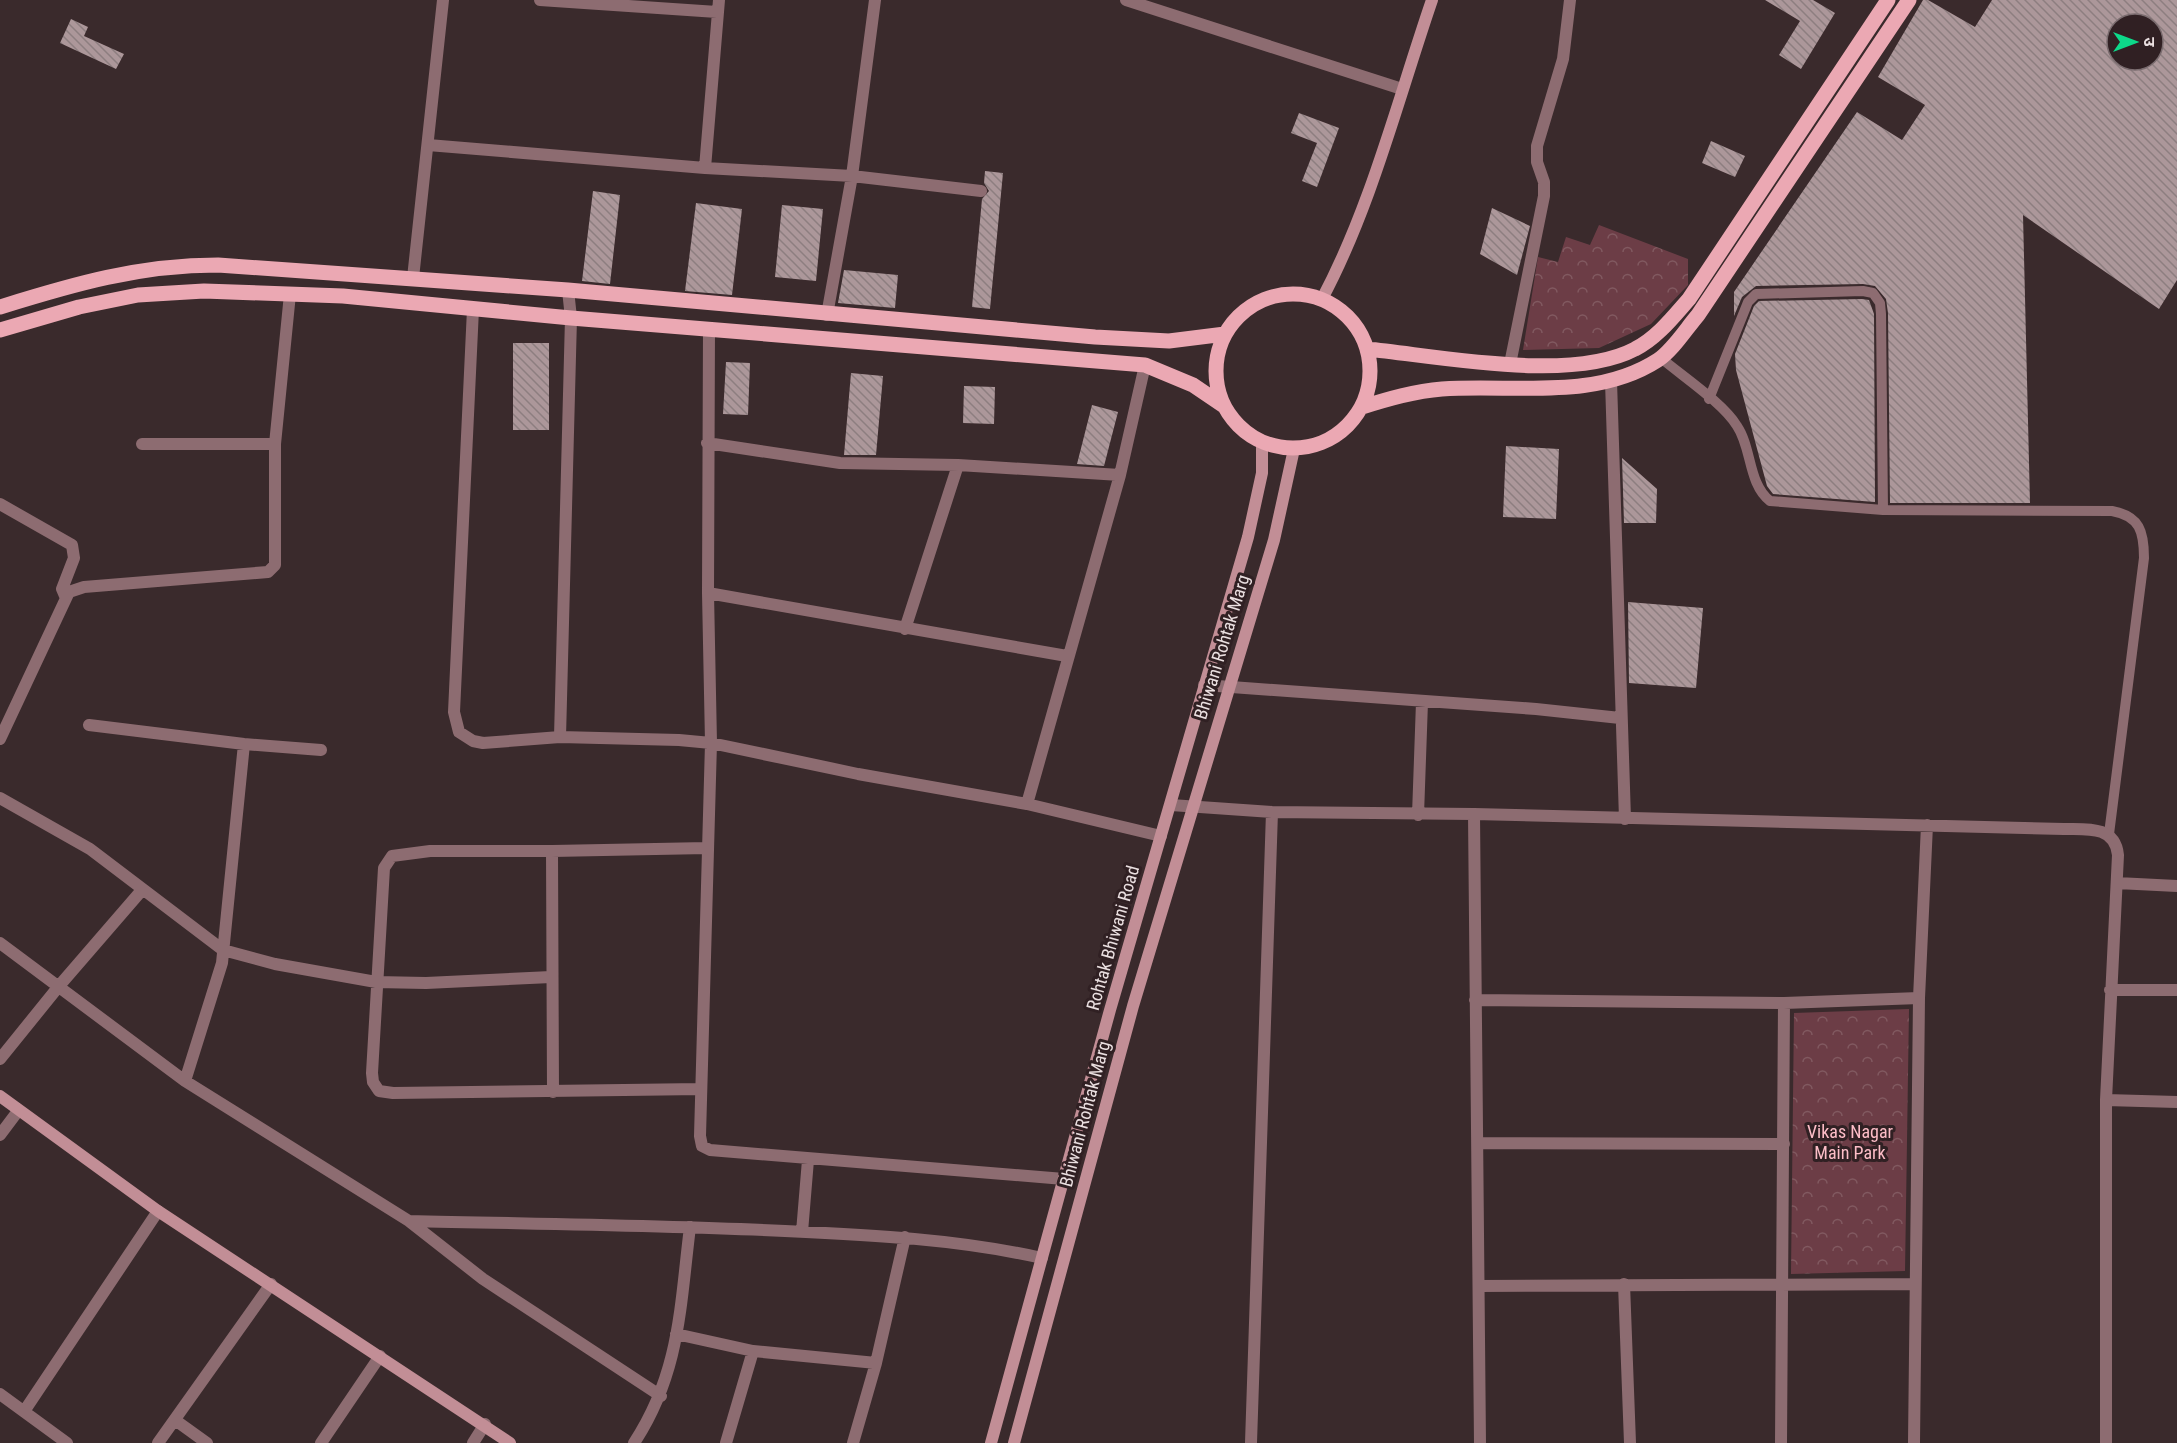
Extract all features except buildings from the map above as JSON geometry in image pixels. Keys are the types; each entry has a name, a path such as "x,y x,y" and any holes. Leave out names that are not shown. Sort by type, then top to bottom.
{"main road":[{"path":"1322,299 1340,264 1358,220 1432,0"},
{"path":"1367,349 1510,364 1602,361 1636,349 1669,322 1689,299 1888,0"},
{"path":"1362,407 1406,394 1442,389 1549,388 1611,381 1635,373 1661,358 1698,315 1909,0"},
{"path":"0,307 73,284 130,271 176,265 414,278 568,290 827,315 1095,337 1169,341 1225,334"},
{"path":"0,330 79,308 138,295 204,291 343,296 571,318 1145,365 1193,385 1224,406"},
{"path":"1300,294 1322,299 1349,319 1357,328 1367,349 1370,369 1368,388 1362,407 1350,424 1334,437 1314,446 1294,449 1262,442 1236,424 1224,406 1216,382 1216,358 1225,334 1238,316 1256,303 1277,295 1300,294"},
{"name":"Rohtak Bhiwani Road","path":"991,1443 1258,499 1262,473 1262,442"},
{"name":"Bhiwani Rohtak Marg","path":"1014,1443 1133,1006 1274,540 1294,449"},
{"path":"0,1096 158,1211 485,1424 510,1443"}],"street":[{"path":"414,278 443,0"},
{"path":"540,0 718,6 705,168"},
{"path":"827,315 852,176 875,0"},
{"path":"1126,0 1402,88"},
{"path":"1510,364 1544,196 1544,182 1537,162 1537,146 1563,59 1570,0"},
{"path":"428,145 705,168 852,176 981,190"},
{"path":"560,737 571,318 568,290"},
{"path":"0,740 65,596 78,588 272,570 277,558 275,444 290,294"},
{"path":"473,309 454,712 456,726 464,736 483,742 560,737 711,743 858,774 1027,804 1161,836"},
{"path":"709,328 707,443 711,743 700,1136 704,1148 808,1160 1064,1179"},
{"path":"1027,804 1120,475 1145,365"},
{"path":"1611,381 1625,819"},
{"path":"707,443 840,463 958,465 1120,475"},
{"path":"142,444 275,444"},
{"path":"905,629 958,465"},
{"path":"0,504 72,545 75,553 62,589 65,596"},
{"path":"708,593 1067,656"},
{"path":"1204,685 1536,709 1620,718"},
{"path":"1418,815 1422,702"},
{"path":"89,725 244,744 321,750"},
{"path":"185,1081 218,976 223,950 244,744"},
{"path":"0,798 90,849 141,890 223,950 275,964 376,982 426,983 551,977"},
{"path":"1171,805 1272,812 1474,814 2089,829 2109,834 2117,847 2117,883 2106,1100 2106,1443"},
{"path":"1251,1443 1272,812"},
{"path":"1474,814 1480,1443"},
{"path":"1914,1443 1918,998 1927,825"},
{"path":"701,1089 393,1093 379,1091 373,1082 372,1073 384,868 392,856 430,851 707,848"},
{"path":"552,851 553,1092"},
{"path":"2117,883 2177,886"},
{"path":"0,1059 58,986 141,890"},
{"path":"0,943 185,1081 409,1221 483,1279 661,1396"},
{"path":"2110,990 2177,990"},
{"path":"1475,1000 1784,1003 1918,998"},
{"path":"1781,1443 1784,1003"},
{"path":"2106,1100 2177,1102"},
{"path":"0,1135 18,1111"},
{"path":"1478,1143 1784,1144"},
{"path":"802,1232 808,1160"},
{"path":"25,1410 158,1211"},
{"path":"409,1221 690,1227 905,1237 966,1243 1042,1258"},
{"path":"634,1443 661,1396 668,1377 690,1227"},
{"path":"853,1443 876,1363 905,1237"},
{"path":"158,1443 271,1284"},
{"path":"1624,1284 1630,1443"},
{"path":"1479,1286 1915,1284"},
{"path":"676,1334 753,1351 876,1363"},
{"path":"726,1443 753,1351"},
{"path":"321,1443 380,1356"},
{"path":"0,1394 25,1410 67,1443"},
{"path":"175,1420 207,1443"},
{"path":"473,1443 485,1424"}],"lane":[{"path":"1709,399 1748,302 1756,294 1863,291 1873,293 1880,303 1881,314 1883,510"},
{"path":"1661,358 1738,426 1758,488 1770,501 1883,510 2112,511 2130,516 2139,524 2143,537 2144,558 2109,834"}],"green space":[{"path":"1599,225 1688,259 1688,285 1651,324 1599,348 1523,350 1538,257 1558,262 1566,237 1590,245"},
{"name":"Vikas Nagar Main Park","path":"1909,1009 1905,1271 1791,1274 1794,1013"}]}
